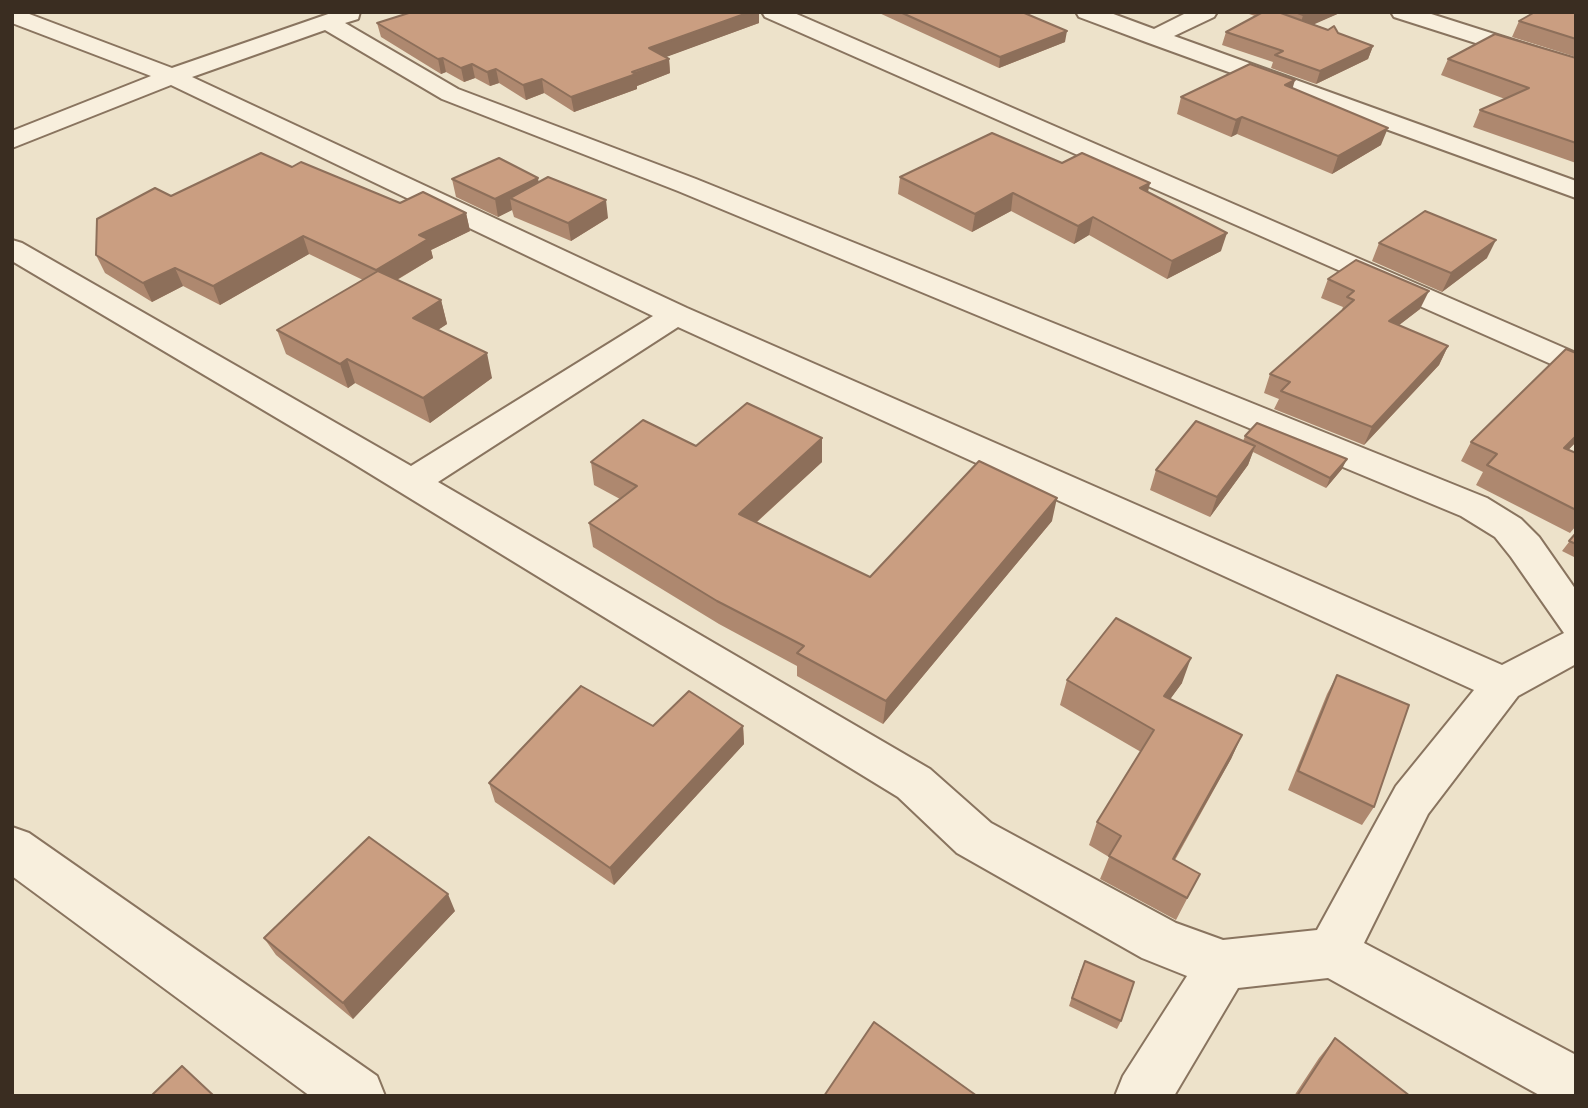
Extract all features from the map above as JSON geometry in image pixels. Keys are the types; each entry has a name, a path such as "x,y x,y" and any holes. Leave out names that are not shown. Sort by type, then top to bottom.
{"street":[{"path":"12,140 172,76 355,12"},
{"path":"773,12 1576,365"},
{"path":"1087,12 1576,190"},
{"path":"1154,37 1206,12"},
{"path":"1402,12 1576,68"},
{"path":"12,15 172,76 676,315 1503,684"},
{"path":"327,22 450,94 687,185 1474,507 1508,528 1525,547 1576,621"},
{"path":"12,249 914,783 974,838 1160,941 1223,965 1332,953 1576,1085"},
{"path":"411,483 676,315"},
{"path":"1332,953 1412,800 1503,684 1576,645"},
{"path":"12,848 357,1096"},
{"path":"1143,1096 1223,965"}],"building":[{"path":"412,12 750,12 649,48 669,59 571,97 542,79 523,85 496,69 487,72 472,64 461,68 443,58 438,59 377,23"},
{"path":"900,12 1022,12 1067,31 1000,57"},
{"path":"1263,12 1278,12 1328,30 1334,26 1338,33 1373,46 1320,71 1275,55 1283,51 1226,32"},
{"path":"1535,12 1576,12 1576,39 1519,21"},
{"path":"1495,34 1576,58 1576,143 1480,110 1529,88 1448,59"},
{"path":"1250,64 1295,80 1285,85 1388,128 1338,156 1242,117 1236,120 1181,97"},
{"path":"992,133 1062,163 1082,153 1150,183 1140,188 1227,233 1172,261 1093,217 1078,226 1013,193 975,214 900,177"},
{"path":"261,153 292,167 301,162 400,203 423,192 466,213 419,235 428,239 376,270 303,236 213,286 175,268 143,283 96,255 97,219 155,188 171,196"},
{"path":"499,158 538,178 495,199 452,179"},
{"path":"548,177 606,200 568,223 510,198"},
{"path":"1425,211 1496,240 1451,273 1379,243"},
{"path":"1356,260 1429,291 1389,321 1448,346 1372,427 1281,391 1290,382 1270,374 1354,300 1347,297 1354,291 1328,279"},
{"path":"378,271 441,300 413,318 487,353 423,398 347,359 340,364 277,330"},
{"path":"1566,349 1576,353 1576,436 1564,448 1576,453 1576,510 1487,465 1497,454 1471,442"},
{"path":"747,403 822,438 739,514 870,577 979,461 1057,498 886,701 797,653 804,646 717,601 589,523 637,486 591,462 643,420 696,446"},
{"path":"1196,421 1255,446 1217,497 1156,470"},
{"path":"1257,423 1347,459 1330,478 1245,436"},
{"path":"1576,533 1576,544 1569,541"},
{"path":"1116,618 1191,658 1164,696 1242,735 1173,859 1200,874 1187,898 1109,856 1121,836 1097,822 1154,730 1067,680"},
{"path":"1337,675 1409,705 1374,807 1298,771"},
{"path":"581,686 653,726 689,691 743,726 610,868 489,783"},
{"path":"369,837 448,894 343,1003 264,938"},
{"path":"1085,961 1134,982 1121,1021 1072,998"},
{"path":"874,1022 977,1096 824,1096"},
{"path":"1335,1038 1410,1096 1297,1096"},
{"path":"182,1066 214,1096 151,1096"}]}
